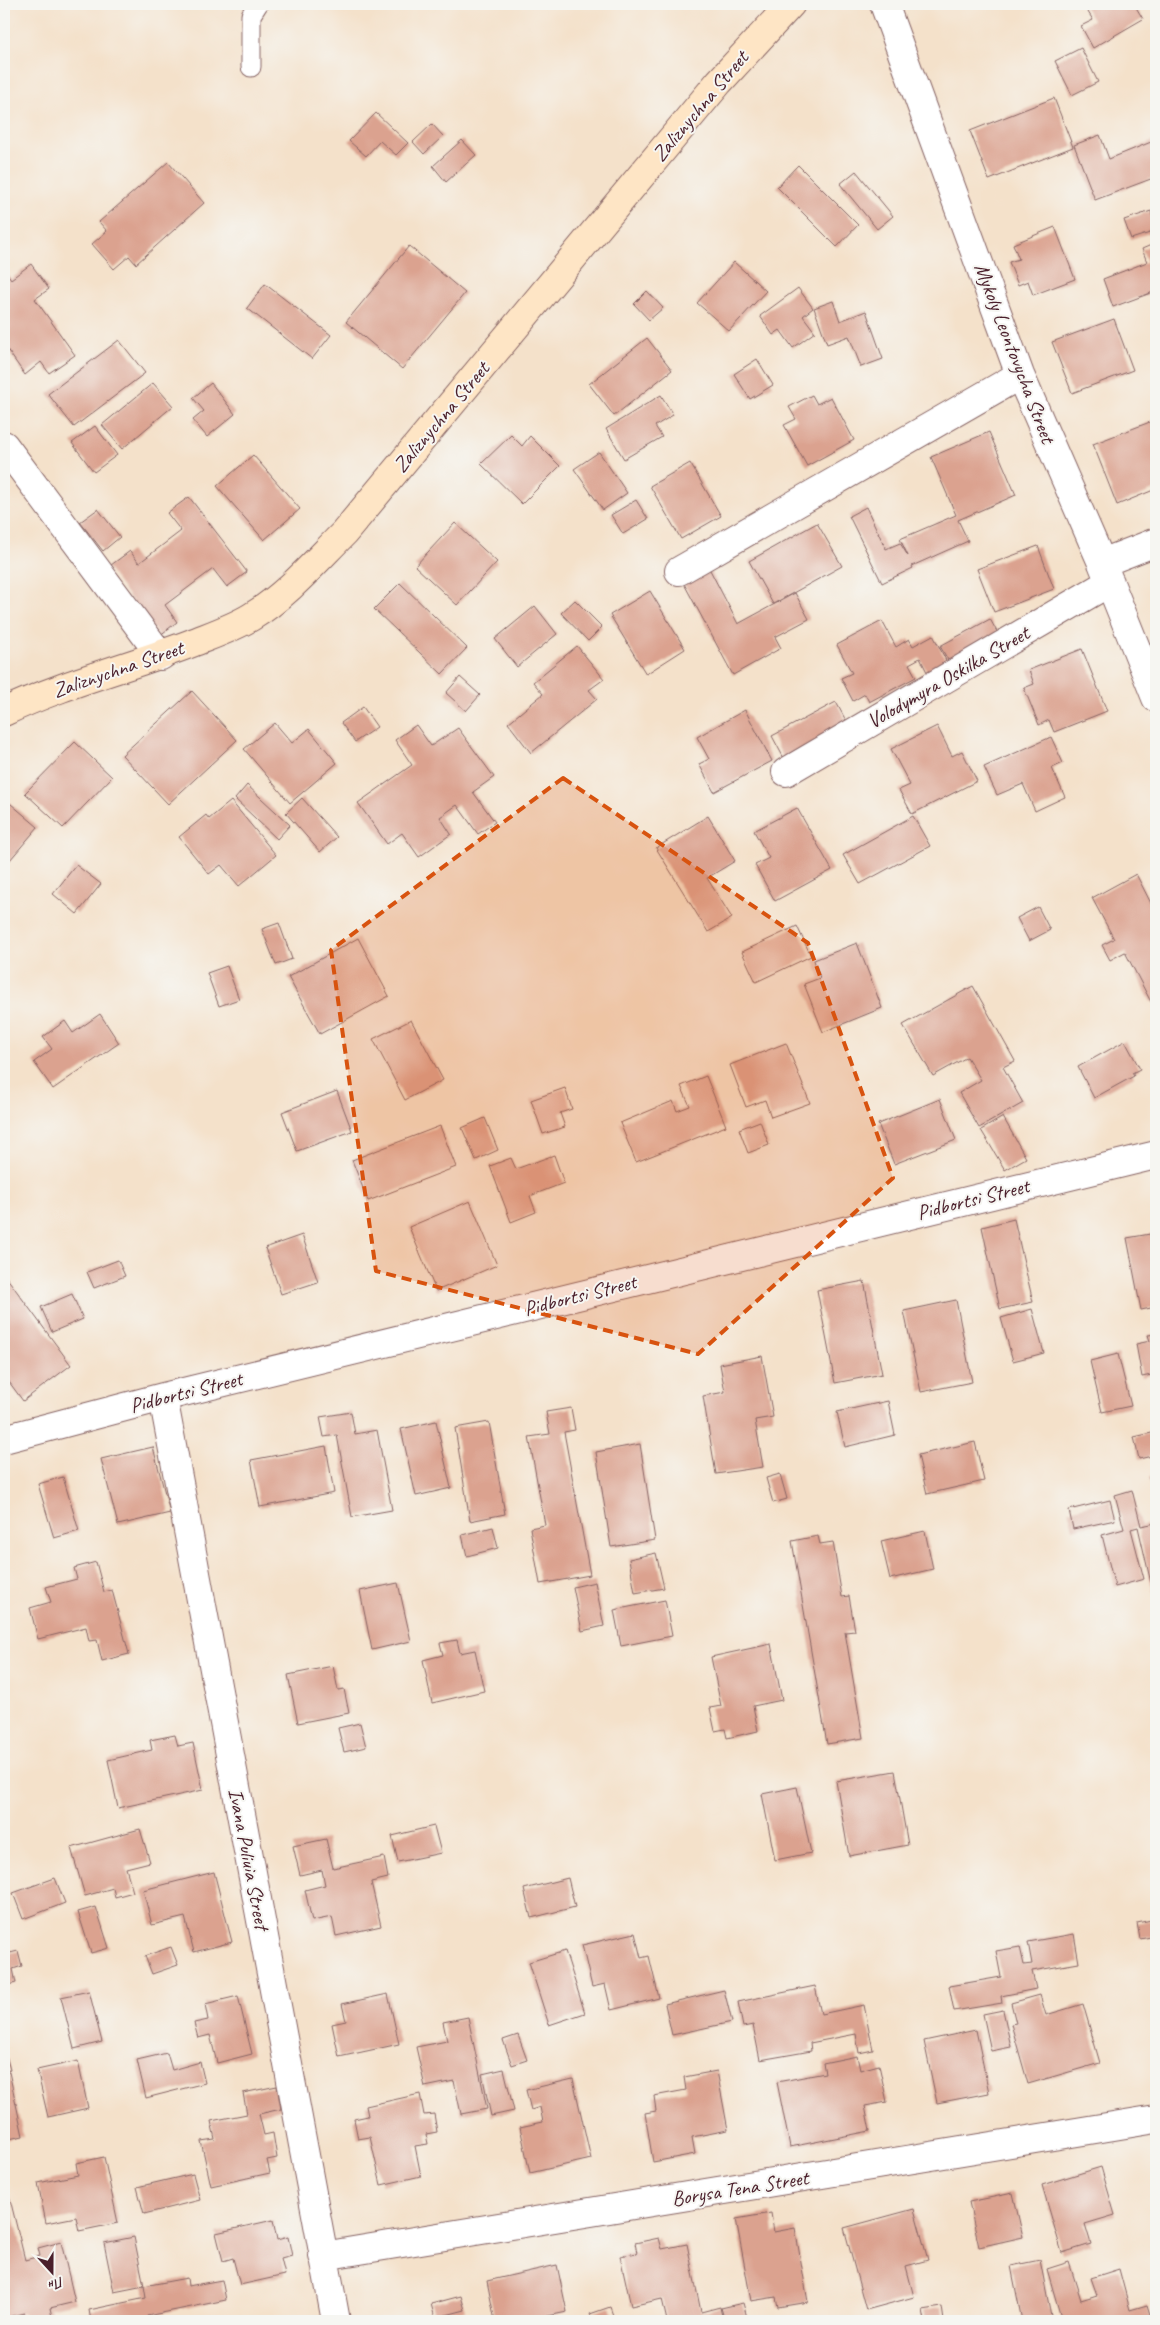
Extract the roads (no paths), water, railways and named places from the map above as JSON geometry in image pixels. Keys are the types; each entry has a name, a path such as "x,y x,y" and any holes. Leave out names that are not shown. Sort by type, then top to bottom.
{"main road":[{"name":"Zaliznychna Street","path":"4,712 59,689 161,656 221,633 251,617 279,597 344,533 713,90 791,4"}],"street":[{"name":"Mykoly Leontovycha Street","path":"884,4 1020,375 1106,573 1156,698"},
{"path":"679,570 1020,375"},
{"path":"4,446 161,656"},
{"name":"Volodymyra Oskilka Street","path":"786,772 1156,542"},
{"name":"Pidbortsi Street","path":"4,1439 162,1397 1156,1155"},
{"name":"Ivana Puliuia Street","path":"162,1397 336,2321"},
{"name":"Borysa Tena Street","path":"323,2256 1156,2119"}],"lane":[{"path":"251,67 251,15 258,4"}]}
